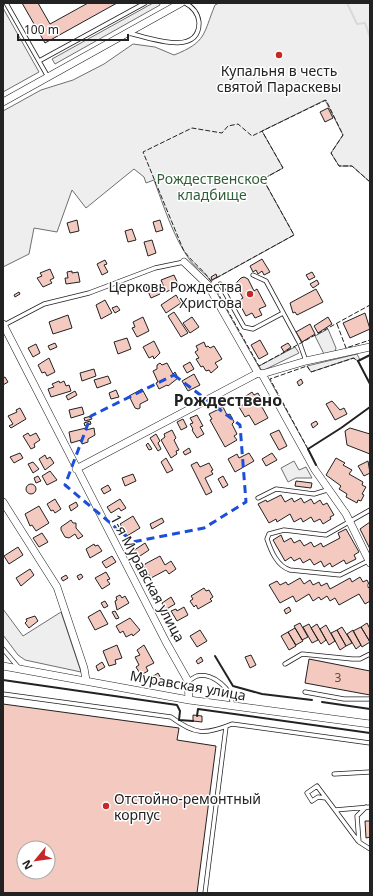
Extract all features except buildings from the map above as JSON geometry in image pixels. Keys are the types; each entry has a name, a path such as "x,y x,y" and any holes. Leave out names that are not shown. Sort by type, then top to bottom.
{"street":[{"path":"3,102 128,32 172,5 181,3"},
{"name":"1-я Муравская улица","path":"184,262 208,285 260,373"},
{"name":"1-я Муравская улица","path":"3,325 76,469 166,642 188,681 189,700"},
{"path":"76,469 260,373 370,347"},
{"path":"260,373 327,490 346,514 369,561"},
{"path":"3,502 57,587 84,668 86,680"},
{"name":"Муравская улица","path":"3,666 189,700 370,724"}],"lane":[{"path":"6,3 48,77"},
{"path":"39,61 145,3"},
{"path":"128,32 175,44 188,41 197,30 199,21 196,12 185,3"},
{"name":"1-я Муравская улица","path":"3,325 44,304 90,293 155,268 184,262"},
{"path":"253,275 266,281 300,344 306,361"},
{"path":"220,284 244,327 253,329 283,313"},
{"path":"258,498 276,489 314,494 327,490"},
{"path":"369,561 340,575 285,569 278,561 266,539 269,534 279,530 326,535 370,510"},
{"path":"3,649 19,668"},
{"path":"285,664 302,654 352,659 360,659 370,654"},
{"path":"188,681 198,676 206,677 224,684 233,700 232,706"},
{"path":"305,692 344,699 370,699"},
{"path":"3,694 171,717 187,729 212,732 232,724 370,743"},
{"path":"184,727 185,720"},
{"path":"205,893 226,727"},
{"path":"334,774 370,772"},
{"path":"326,798 318,797 312,801 307,793 318,786 326,798 334,810 359,842 370,849"},
{"path":"334,810 368,807"},
{"path":"359,842 357,816 368,807"}],"highlighted area":[{"path":"174,375 240,425 246,502 204,528 133,542 65,485 91,416"}],"green space":[{"name":"Рождественское кладбище","path":"219,3 370,3 370,182 352,166 339,166 331,153 343,135 325,100 262,131 283,168 263,179 294,235 211,281 191,262 183,250 169,221 154,180 146,183 144,177 134,169 86,208 72,190 57,232 34,228 29,254 3,267 3,111 41,90 73,80 104,64 133,44 155,47 174,55 193,46 202,36 215,5"},
{"path":"3,8 39,72 3,92"},
{"path":"328,329 336,348 335,352 324,354 315,336"},
{"path":"357,354 360,360 358,361 353,358 311,372 307,366"},
{"path":"294,461 299,470 306,467 312,478 296,478 288,482 281,468"},
{"path":"3,609 23,636 61,612 81,672 25,660 18,655 3,635"}],"shaded area":[{"path":"153,3 159,3 160,5 55,64 52,59"},
{"path":"295,347 299,353 262,371 259,366"}],"waterway":[{"path":"347,3 357,24 365,23 370,37"},
{"path":"370,51 370,60"}],"fence":[{"path":"370,182 352,166 339,166 331,153 343,135 326,100 252,136 238,124 228,126 222,133 192,128 143,152 183,249 211,281 259,366 370,305"},
{"path":"216,278 294,235 263,179 283,168 262,131"},
{"path":"337,324 346,348 370,340"},
{"path":"308,449 270,379 307,366 311,372 354,358 358,361"}],"wall":[{"path":"370,355 358,361 370,384"},
{"path":"316,465 308,449 370,407"},
{"path":"215,656 233,686 262,694 312,700"},
{"path":"3,680 177,705 180,711 179,720 193,721"},
{"path":"322,702 370,709"},
{"path":"197,716 198,709 370,733"}],"place":[{"name":"Купальня в честь святой Параскевы","path":"279,55"},
{"name":"Церковь Рождества Христова","path":"250,294"},
{"name":"Отстойно-ремонтный корпус","path":"106,806"}],"district":[{"name":"Рождествено","path":"228,400"}]}
